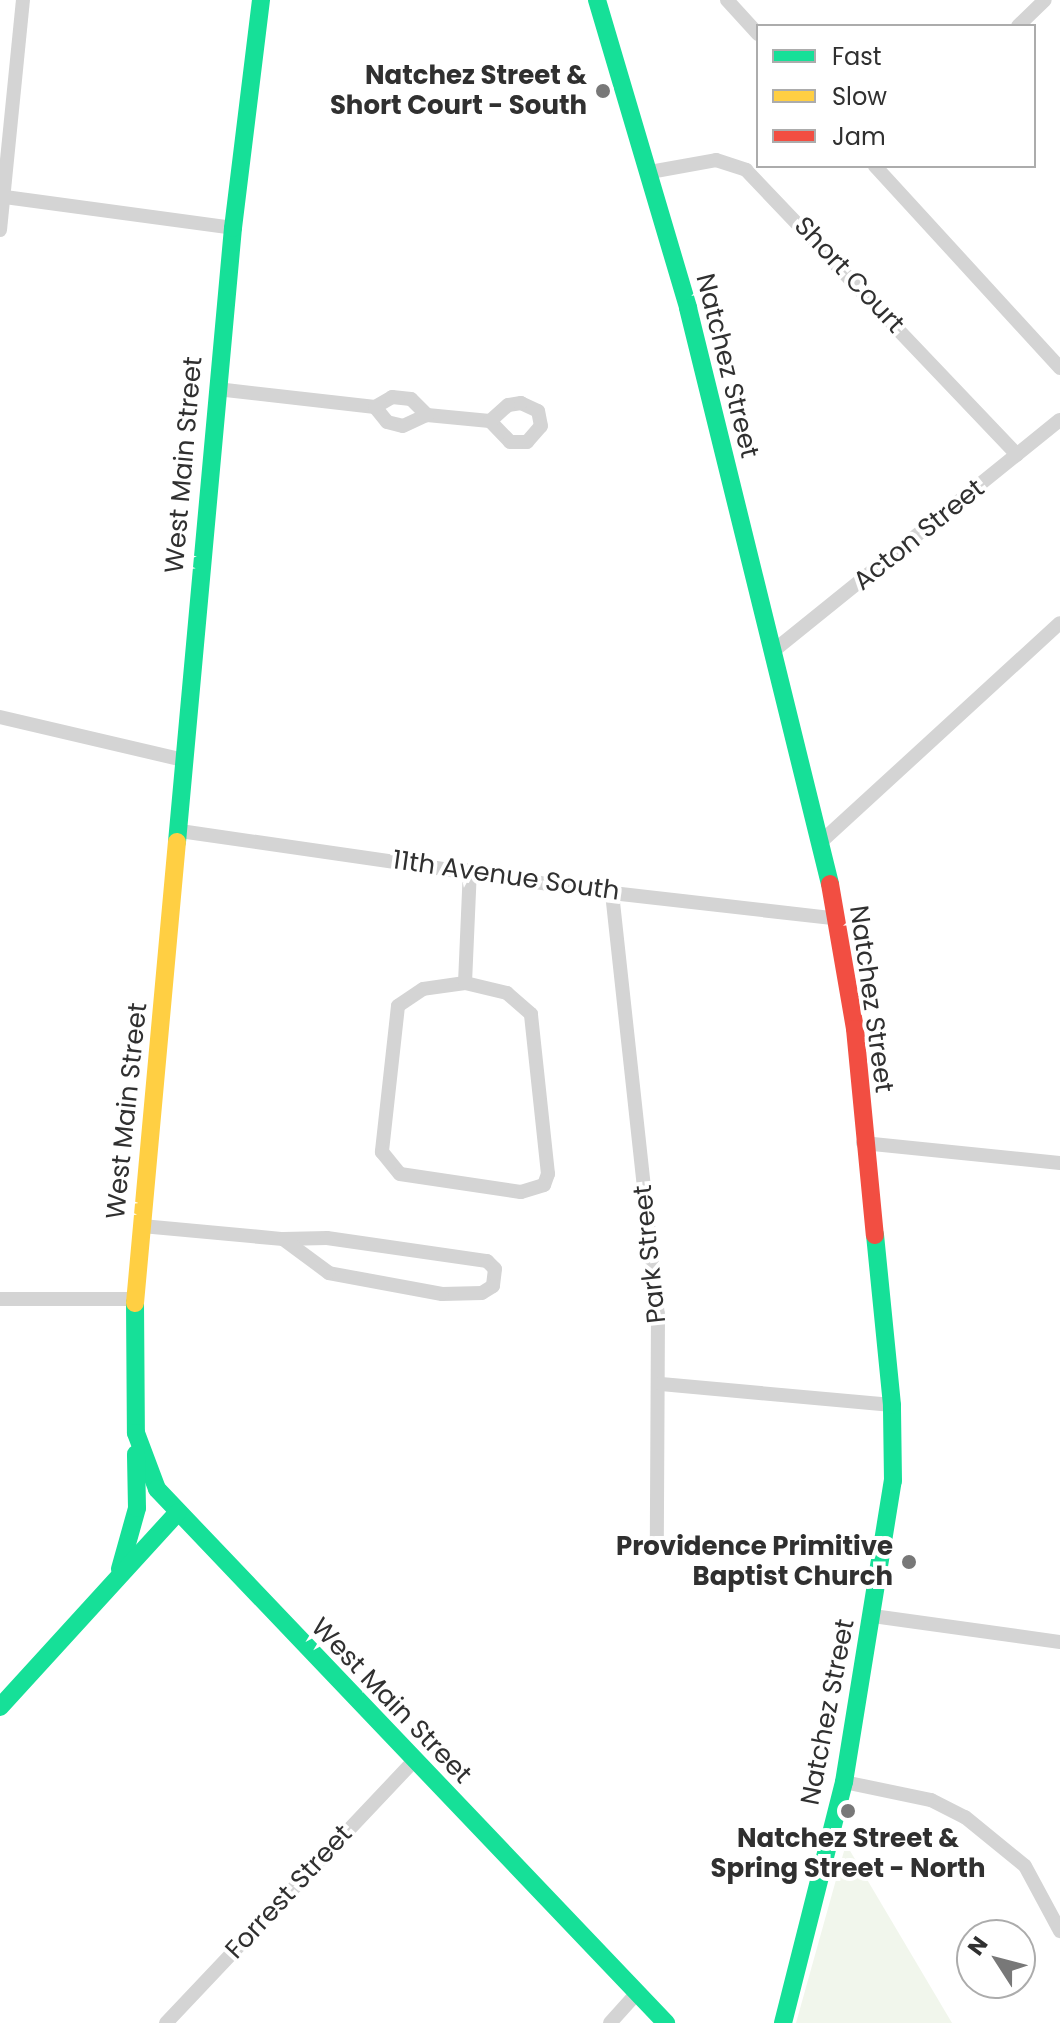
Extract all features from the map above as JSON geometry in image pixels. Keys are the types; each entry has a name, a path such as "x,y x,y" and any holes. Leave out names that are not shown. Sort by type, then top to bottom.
{"main road":[{"name":"West Main Street","path":"261,0 217,389 183,760 180,831 135,1299 136,1433 153,1480 177,1513 666,2023"},
{"name":"Natchez Street","path":"597,0 650,172 777,648 823,840 833,918 855,1029 863,1143 892,1405 893,1481 844,1782 783,2023"},
{"path":"113,1583 129,1547 137,1508 136,1433"},
{"path":"0,1707 177,1513"}],"street":[{"path":"0,230 23,0"},
{"path":"727,0 756,32"},
{"path":"1020,24 1045,0"},
{"name":"Short Court","path":"650,172 716,160 746,170 1017,455"},
{"path":"877,168 1060,368"},
{"path":"5,197 233,228"},
{"path":"217,389 375,407 392,397 411,399 427,415"},
{"path":"375,407 387,422 403,426 427,415 490,421"},
{"name":"Acton Street","path":"777,648 952,513 1060,420"},
{"path":"823,840 1060,623"},
{"path":"0,717 183,760"},
{"name":"11th Avenue South","path":"180,831 470,870 612,893 833,918"},
{"path":"465,983 470,870"},
{"name":"Park Street","path":"612,893 661,1384 657,1539"},
{"path":"465,983 507,993 531,1014 548,1174 544,1185 521,1192 400,1174 382,1152 398,1006 423,989 465,983"},
{"path":"863,1143 1060,1163"},
{"path":"142,1226 283,1239 327,1238 487,1261 495,1269 493,1286 482,1293 442,1294 329,1273 283,1239"},
{"path":"0,1299 135,1299"},
{"path":"661,1384 892,1405"},
{"path":"873,1616 1060,1642"},
{"name":"Forrest Street","path":"166,2023 413,1762"},
{"path":"844,1782 931,1800 965,1817 1025,1866 1060,1931"},
{"path":"610,2023 637,1993"}],"shaded area":[{"path":"846,1844 952,2023 796,2023"}],"traffic: fast":[{"path":"177,842 233,228 261,0"},
{"path":"597,0 688,308 830,884"},
{"path":"783,2023 844,1782 893,1481 892,1405 875,1235"},
{"path":"135,1303 136,1433 157,1489 666,2023"},
{"path":"120,1569 137,1508 136,1454"},
{"path":"0,1707 177,1513"}],"traffic: slow":[{"path":"135,1303 177,842"}],"traffic: jam":[{"path":"830,884 855,1029 875,1235"}],"place":[{"name":"Natchez Street & Short Court - South","path":"603,91"},
{"name":"Providence Primitive Baptist Church","path":"909,1562"},
{"name":"Natchez Street & Spring Street - North","path":"848,1811"}]}
